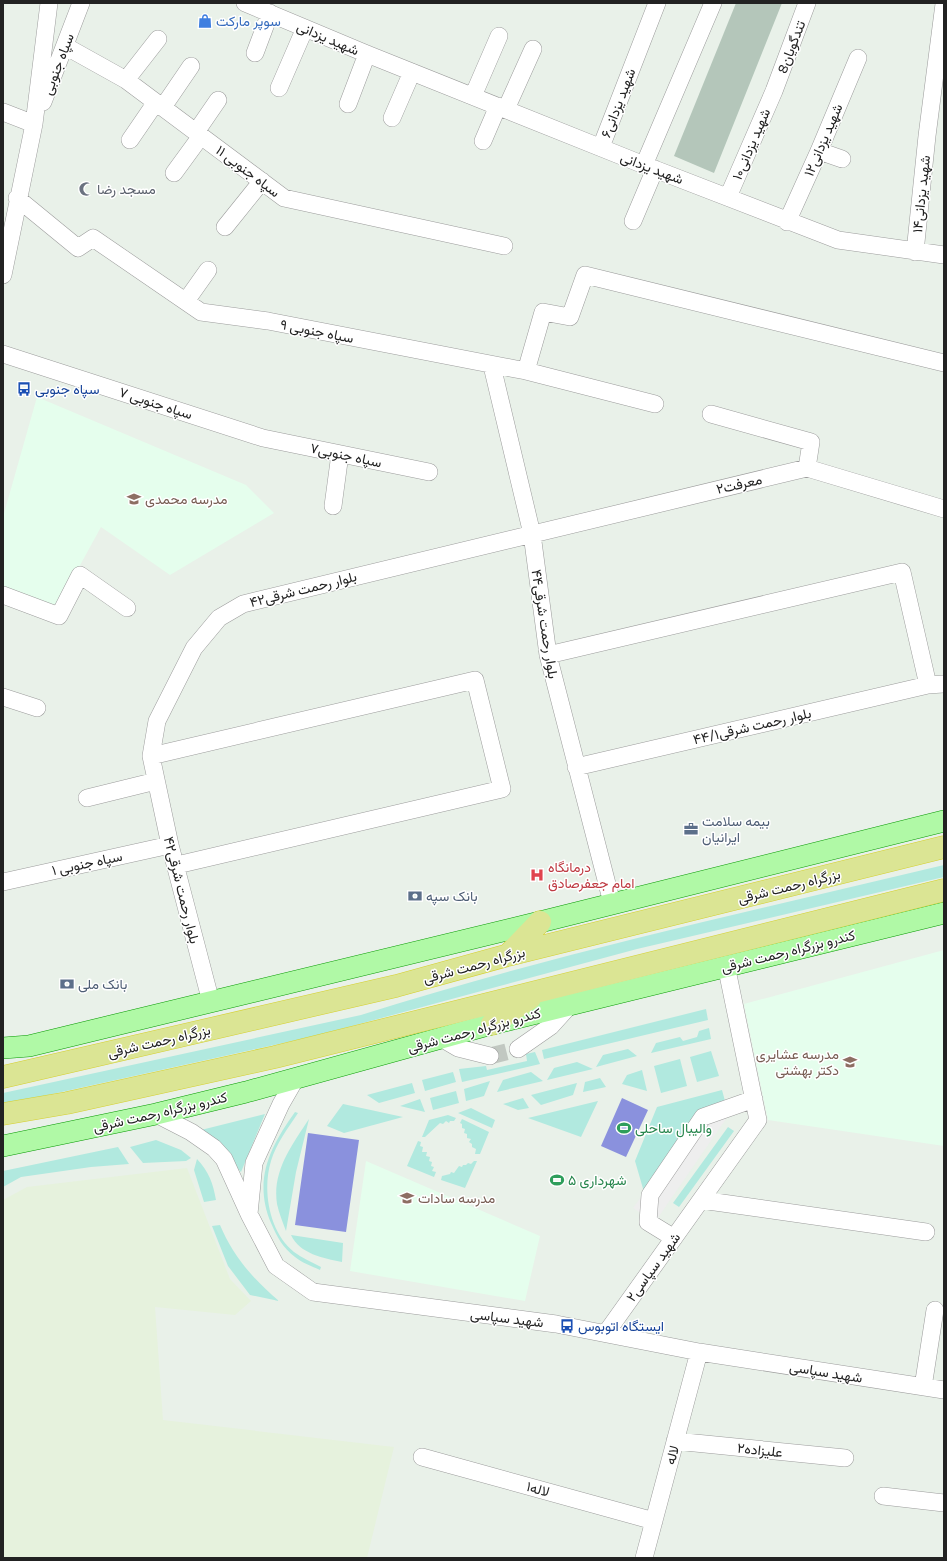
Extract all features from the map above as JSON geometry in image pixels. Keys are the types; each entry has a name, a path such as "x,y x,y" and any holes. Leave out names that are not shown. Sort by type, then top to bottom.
{"highway":[{"name":"بزرگراه رحمت شرقی","path":"3,1077 396,986 508,955 944,847"},
{"path":"3,1114 67,1103 268,1058 944,890"},
{"path":"508,955 540,922"},
{"path":"492,1024 543,989"}],"main road":[{"path":"3,1048 29,1046 540,922 944,821"},
{"name":"کندرو بزرگراه رحمت شرقی","path":"3,1146 156,1114 296,1078 492,1024 726,965 944,913"}],"street":[{"name":"سپاه جنوبی","path":"3,275 17,198 34,124 49,3"},
{"name":"سپاه جنوبی","path":"34,124 81,3"},
{"name":"شهید یزدانی","path":"245,3 367,54 649,167 728,197 787,222 838,240 944,255"},
{"name":"شهید یزدانی۶","path":"601,147 657,3"},
{"path":"633,221 649,167 681,78 713,3"},
{"name":"8تندگویان","path":"774,91 807,3"},
{"name":"شهید یزدانی۱۴","path":"915,252 927,136 944,4"},
{"path":"255,53 270,13"},
{"path":"279,88 305,28"},
{"path":"473,96 499,36"},
{"path":"126,80 158,39"},
{"name":"۱۱ سپاه جنوبی","path":"65,46 126,80 284,198 504,246"},
{"path":"483,141 533,48"},
{"name":"شهید یزدانی","path":"348,104 367,54"},
{"name":"شهید یزدانی۱۲","path":"787,222 858,58"},
{"path":"130,140 191,66"},
{"path":"392,118 412,72"},
{"name":"شهید یزدانی۱۰","path":"728,197 774,91"},
{"path":"174,173 199,134 218,100"},
{"path":"3,112 34,124"},
{"path":"819,151 842,160"},
{"path":"225,227 262,182"},
{"name":"۹ سپاه جنوبی","path":"17,198 78,248 93,238 201,312 268,321 492,366 526,371 655,404"},
{"path":"186,301 208,270"},
{"path":"526,371 543,312 570,317 585,275 944,363"},
{"name":"۷ سپاه جنوبی","path":"3,354 263,438"},
{"name":"۴۴بلوار رحمت شرقی","path":"492,366 532,534 548,655 612,903"},
{"path":"711,414 811,442 807,468 944,509"},
{"name":"سپاه جنوبی۷","path":"263,438 428,472"},
{"path":"333,506 340,454"},
{"name":"معرفت۲","path":"532,534 807,468"},
{"name":"بلوار رحمت شرقی۴۲","path":"211,1002 177,865 170,845 151,756 157,721 194,648 219,618 244,604 532,534"},
{"name":"بلوار رحمت شرقی۴۴/۱","path":"548,655 902,572 935,684 576,767"},
{"path":"3,595 59,616 80,575 127,608"},
{"path":"151,756 475,680 502,789 177,865"},
{"path":"3,697 37,708"},
{"path":"86,798 156,781"},
{"name":"۱ سپاه جنوبی","path":"3,882 170,845"},
{"name":"شهید سپاسی۲","path":"606,1333 758,1120 726,965"},
{"path":"518,1049 551,1026 570,1005"},
{"path":"441,1038 458,1048 490,1056"},
{"path":"249,1214 254,1163 296,1078"},
{"path":"674,1238 648,1222 650,1195 703,1117 754,1099"},
{"name":"شهید سپاسی","path":"156,1114 191,1132 214,1148 224,1159 249,1214 276,1266 313,1292 556,1324 699,1352 944,1390"},
{"path":"701,1200 926,1232"},
{"path":"924,1387 935,1310"},
{"name":"لاله","path":"644,1558 699,1352"},
{"name":"علیزاده۲","path":"675,1441 845,1458"},
{"name":"۱لاله","path":"422,1457 654,1521"},
{"path":"883,1496 944,1504"}],"shaded area":[{"path":"736,3 782,3 714,173 674,156"},
{"name":"مدرسه محمدی","path":"37,397 246,485 274,513 170,575 101,527 61,600 56,604 48,606 3,589 3,517"},
{"path":"944,865 944,877 637,949 315,1036 3,1105 3,1093 361,1015 505,972 578,953"},
{"name":"مدرسه عشایری دکتر بهشتی","path":"944,950 944,1146 768,1120 744,1004"},
{"path":"706,1009 708,1020 544,1059 542,1050"},
{"path":"709,1028 711,1039 651,1053 656,1043 680,1037 683,1041 697,1037 699,1031"},
{"path":"628,1049 637,1056 596,1067 603,1055"},
{"path":"711,1051 719,1076 697,1082 690,1057"},
{"path":"535,1052 540,1064 462,1082 459,1069 486,1066 487,1070 527,1061 526,1054"},
{"path":"680,1059 687,1086 661,1093 654,1066"},
{"path":"577,1062 593,1069 547,1080 554,1068"},
{"path":"642,1070 647,1091 622,1084 627,1075"},
{"path":"453,1072 456,1082 425,1091 422,1080"},
{"path":"531,1072 543,1081 497,1092 503,1080"},
{"path":"600,1078 606,1087 583,1092 585,1082"},
{"path":"490,1081 484,1096 466,1101 464,1089"},
{"path":"412,1083 415,1093 379,1103 367,1095"},
{"path":"577,1083 573,1095 541,1105 531,1095"},
{"path":"722,1090 725,1101 644,1192 635,1161 657,1107"},
{"path":"456,1091 459,1103 433,1110 430,1098"},
{"path":"523,1098 529,1108 518,1110 503,1104"},
{"name":"والیبال ساحلی","path":"622,1098 648,1110 626,1157 601,1146"},
{"path":"420,1099 425,1112 400,1106"},
{"path":"598,1101 581,1137 528,1118"},
{"path":"343,1104 403,1117 344,1133 327,1126"},
{"path":"471,1108 495,1120 492,1128 458,1113"},
{"path":"704,1110 728,1116 655,1222 633,1208"},
{"path":"295,1112 298,1113 279,1142 268,1172 267,1185 270,1210 273,1222 285,1244 297,1254 321,1267 320,1270 301,1261 287,1250 271,1223 266,1207 264,1178 267,1164 278,1138"},
{"path":"265,1114 241,1172 201,1130"},
{"path":"448,1115 456,1118 454,1121 450,1121 449,1123 446,1121 443,1124 440,1123 425,1137 422,1137 429,1120"},
{"path":"309,1119 296,1172 286,1231 277,1204 276,1192 280,1169 290,1149"},
{"path":"462,1119 489,1132 480,1154 475,1154 476,1149 472,1147 472,1144 469,1142 471,1139 467,1138 467,1134 464,1133 465,1129 462,1128 462,1124 460,1123"},
{"path":"728,1127 734,1131 679,1207 673,1203"},
{"path":"308,1133 359,1140 346,1232 295,1225"},
{"path":"156,1140 181,1150 191,1158 186,1161 143,1163 130,1147"},
{"path":"418,1141 421,1142 420,1146 423,1147 422,1152 427,1152 426,1156 430,1157 429,1161 432,1162 431,1166 434,1167 432,1171 436,1172 434,1177 407,1166"},
{"path":"118,1147 129,1164 91,1167 21,1177 3,1187 3,1171"},
{"path":"197,1159 205,1168 210,1178 216,1200 204,1202 194,1170"},
{"name":"مدرسه سادات","path":"366,1161 540,1236 525,1301 350,1271"},
{"path":"474,1161 477,1161 465,1188 441,1180 442,1176 450,1174 451,1172 454,1173 459,1166 462,1167 468,1163 471,1164"},
{"path":"187,1168 230,1279 251,1301 235,1315 155,1307 163,1420 394,1447 367,1558 3,1558 3,1200 27,1187"},
{"path":"220,1225 238,1257 252,1275 279,1301 250,1295 228,1266 212,1226"},
{"path":"291,1235 343,1243 342,1262 320,1257 306,1251 300,1247"}],"tunnel":[{"path":"490,1056 518,1049"}],"place":[{"name":"سوپر مارکت","path":"205,21"},
{"name":"مسجد رضا","path":"86,189"},
{"name":"سپاه جنوبی","path":"24,389"},
{"name":"مدرسه محمدی","path":"134,499"},
{"name":"بیمه سلامت ایرانیان","path":"691,829"},
{"name":"درمانگاه امام جعفرصادق","path":"537,875"},
{"name":"بانک سپه","path":"415,896"},
{"name":"بانک ملی","path":"67,984"},
{"name":"مدرسه عشایری دکتر بهشتی","path":"850,1062"},
{"name":"والیبال ساحلی","path":"624,1128"},
{"name":"شهرداری ۵","path":"557,1180"},
{"name":"مدرسه سادات","path":"407,1198"},
{"name":"ایستگاه اتوبوس","path":"567,1326"}]}
